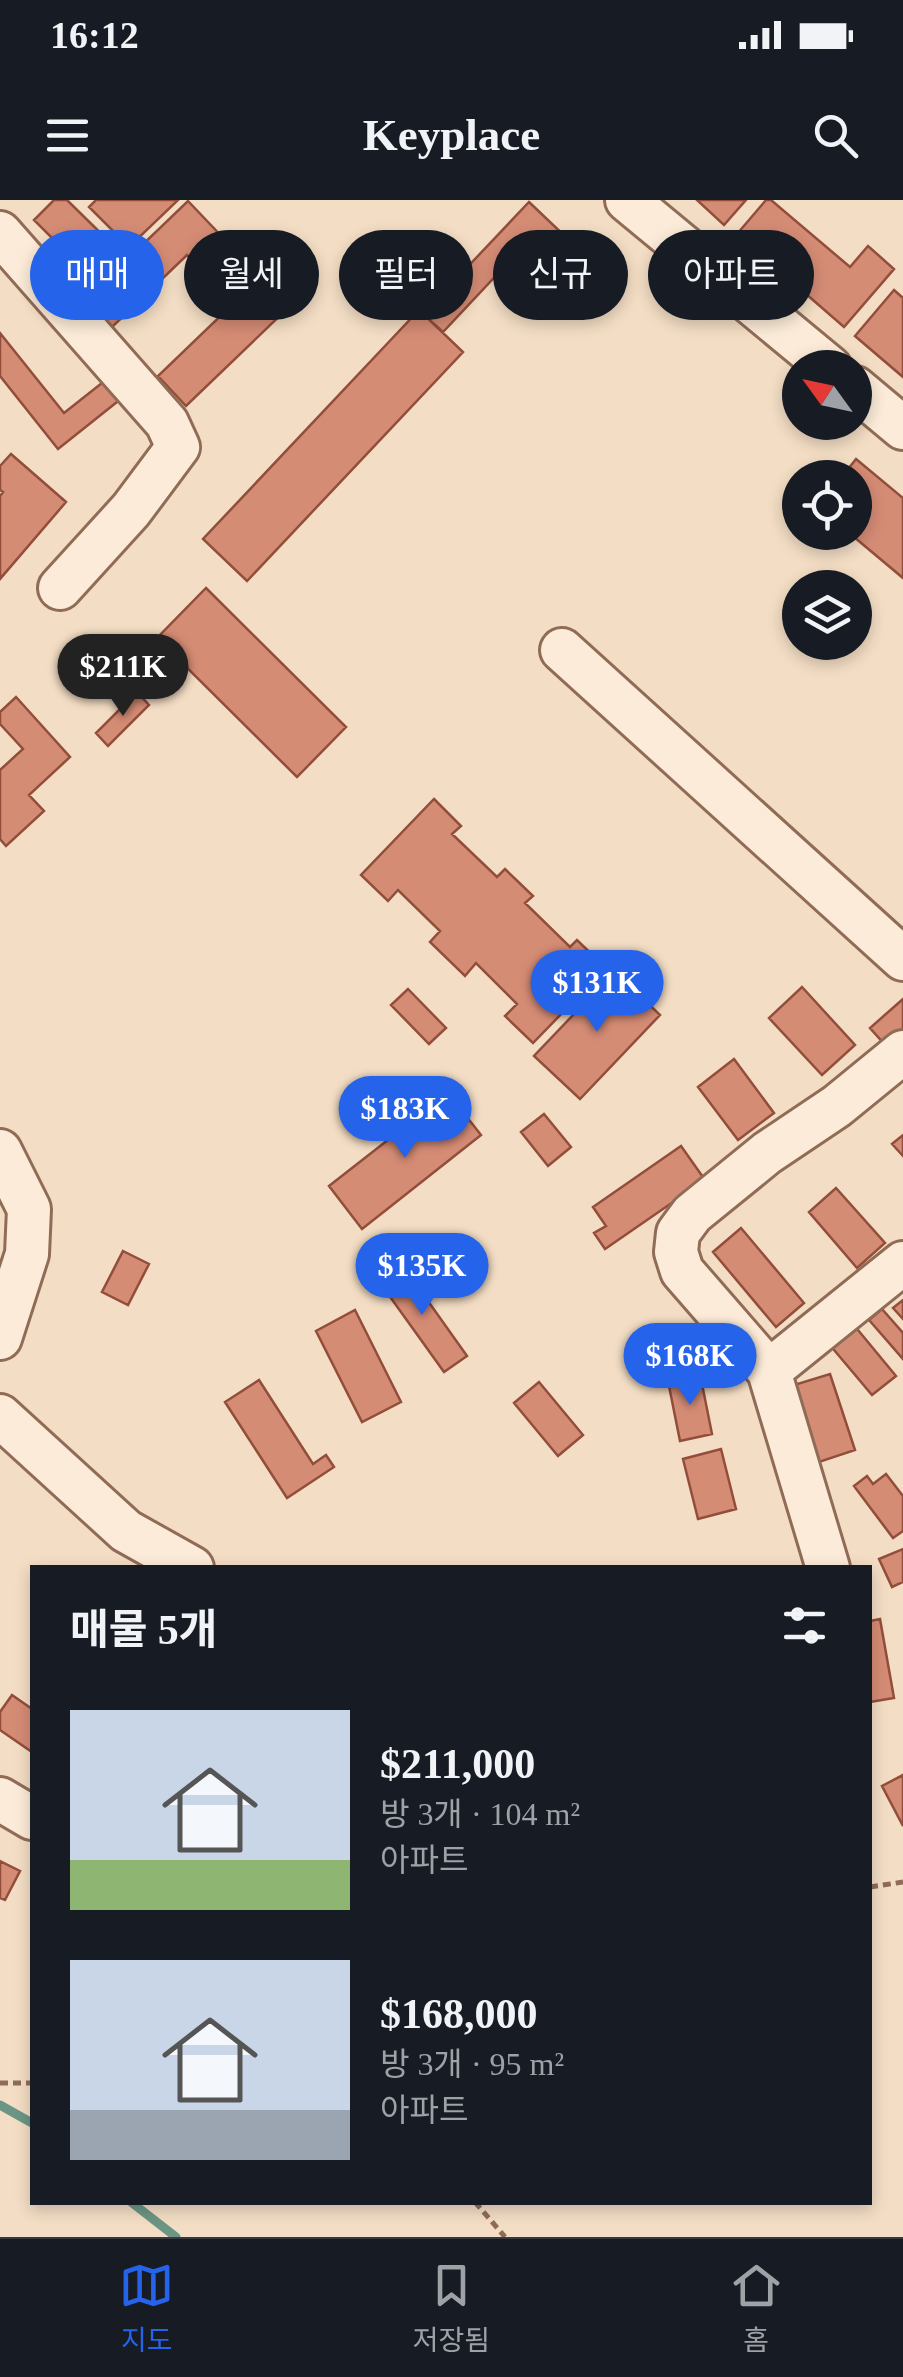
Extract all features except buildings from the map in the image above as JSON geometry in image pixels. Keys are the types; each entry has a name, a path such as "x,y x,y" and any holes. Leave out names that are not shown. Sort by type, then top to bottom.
{"street":[{"path":"627,200 808,350"},
{"path":"0,232 167,424 178,446 131,510 60,588"},
{"path":"872,402 903,428"},
{"path":"562,650 903,959"},
{"path":"827,1565 769,1371 682,1271 676,1252 678,1233 692,1214 767,1153 837,1106 903,1052"},
{"path":"0,1151 29,1208 27,1254 0,1338"},
{"path":"769,1371 903,1263"},
{"path":"0,1416 126,1532 186,1565"},
{"path":"0,1799 30,1817"}],"path":[{"path":"872,1887 903,1882"},
{"path":"0,2083 30,2083"},
{"path":"478,2205 505,2237"}],"waterway":[{"path":"0,2105 30,2122"},
{"path":"135,2205 176,2237"}]}
